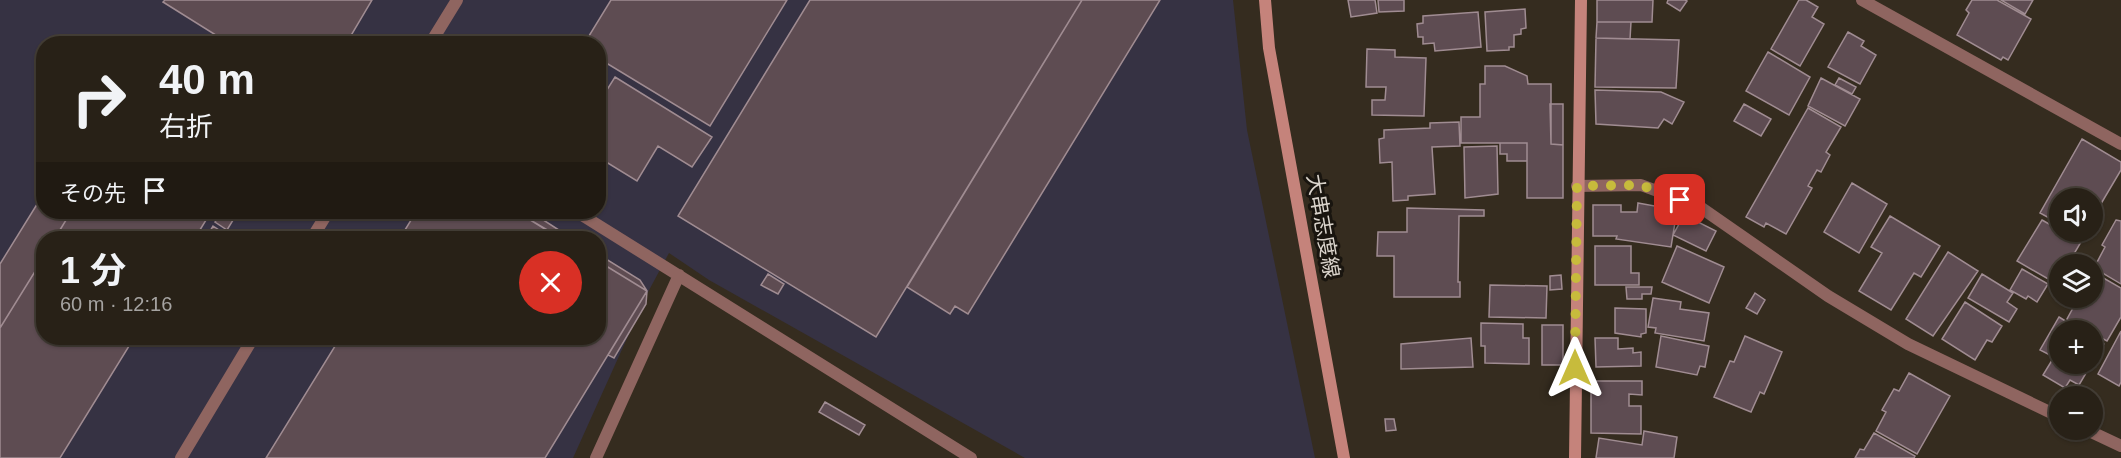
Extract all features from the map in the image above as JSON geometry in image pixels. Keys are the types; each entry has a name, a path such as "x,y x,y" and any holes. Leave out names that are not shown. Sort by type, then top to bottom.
{"main road":[{"name":"大串志度線","path":"1265,0 1269,48 1344,458"},
{"path":"1575,458 1581,0"}],"street":[{"path":"435,36 457,0"},
{"path":"1862,0 2121,144"},
{"path":"1577,186 1641,185 1700,207 1828,296 1908,344 2049,412"},
{"path":"588,219 971,458"},
{"path":"596,458 679,275"},
{"path":"181,458 249,345"},
{"path":"2103,438 2121,446"}],"shaded area":[{"path":"0,0 1233,0 1247,130 1315,458 1025,458 709,280 669,253 647,294 573,458 0,458"}],"building":[{"path":"165,0 372,0 351,36 217,36 163,2"},
{"path":"611,0 787,0 710,126 606,63 606,36 589,36"},
{"path":"810,0 1082,0 876,337 678,216"},
{"path":"1082,0 1160,0 968,314 955,306 950,314 907,287"},
{"path":"1348,0 1375,0 1377,13 1351,17"},
{"path":"1378,0 1404,0 1404,11 1379,12"},
{"path":"1597,0 1653,0 1652,22 1597,22"},
{"path":"1668,0 1687,1 1680,11 1667,3"},
{"path":"1799,0 1806,0 1818,7 1812,17 1824,24 1800,66 1771,49"},
{"path":"1972,0 1997,0 2031,19 2008,60 2003,57 2001,60 1957,35 1969,13 1966,10"},
{"path":"2001,0 2033,0 2025,14"},
{"path":"1525,9 1526,28 1521,29 1521,34 1514,35 1514,47 1509,47 1509,50 1487,51 1485,12"},
{"path":"1478,12 1481,47 1435,51 1434,43 1423,44 1423,37 1418,37 1417,24 1423,23 1423,16"},
{"path":"1597,22 1631,22 1630,39 1596,38"},
{"path":"1848,32 1864,41 1861,46 1876,55 1860,84 1828,67"},
{"path":"1596,38 1679,40 1676,88 1595,87"},
{"path":"1367,49 1395,50 1395,57 1426,58 1424,116 1372,115 1372,100 1385,100 1386,87 1366,87"},
{"path":"1768,52 1810,77 1789,115 1746,91"},
{"path":"1485,66 1505,66 1527,76 1528,84 1551,84 1551,144 1563,145 1563,198 1527,198 1527,143 1461,143 1461,117 1480,117 1480,84 1485,84"},
{"path":"615,77 712,137 692,167 658,146 637,181 606,162 606,91"},
{"path":"1821,78 1860,99 1845,126 1808,106"},
{"path":"1839,78 1856,87 1852,94 1835,85"},
{"path":"1595,90 1661,92 1684,102 1672,124 1664,119 1658,128 1596,124"},
{"path":"1550,104 1563,104 1563,145 1551,144"},
{"path":"1744,104 1771,119 1761,136 1734,121"},
{"path":"1808,108 1841,127 1826,152 1830,155 1821,172 1817,170 1808,186 1812,188 1786,234 1766,223 1764,227 1746,217"},
{"path":"1459,122 1460,146 1432,147 1435,194 1408,196 1408,200 1393,201 1392,162 1380,163 1379,139 1384,138 1384,130 1430,128 1430,123"},
{"path":"2082,139 2121,162 2121,170 2103,200 2103,188 2054,188"},
{"path":"1500,143 1527,143 1527,161 1507,161 1507,154 1500,154"},
{"path":"1497,146 1498,194 1465,198 1464,147"},
{"path":"1852,183 1887,204 1859,253 1824,232"},
{"path":"2049,197 2049,218 2040,213"},
{"path":"1638,203 1677,210 1671,247 1616,239 1617,236 1593,236 1593,205 1621,205 1621,212 1637,212"},
{"path":"36,206 36,219 67,219 59,231 36,231 36,270 0,328 0,264"},
{"path":"1407,208 1484,210 1484,216 1459,216 1458,282 1460,282 1460,297 1394,297 1394,256 1377,256 1378,232 1407,232"},
{"path":"1684,215 1716,231 1706,251 1673,235"},
{"path":"1890,216 1940,246 1921,277 1914,273 1891,310 1859,291 1882,253 1871,247"},
{"path":"67,219 207,219 199,231 59,231"},
{"path":"217,219 234,219 227,230 215,222"},
{"path":"412,219 529,219 549,231 404,231"},
{"path":"529,219 542,219 560,231 548,231"},
{"path":"2042,220 2049,224 2049,242 2081,242 2074,254 2049,254 2049,279 2017,261"},
{"path":"2116,220 2121,221 2121,284 2103,273 2101,254 2105,247 2102,245"},
{"path":"213,226 220,231 210,231"},
{"path":"1595,246 1631,246 1631,273 1639,273 1639,285 1595,285"},
{"path":"1677,246 1724,267 1709,303 1662,282"},
{"path":"1948,252 1978,271 1933,336 1906,319"},
{"path":"606,259 640,280 647,291 606,266"},
{"path":"606,266 647,291 545,458 266,458 336,345 606,345"},
{"path":"2022,269 2048,284 2037,302 2028,296 2026,299 2010,290"},
{"path":"36,270 36,345 130,345 60,458 0,458 0,328"},
{"path":"768,274 784,284 778,294 761,285"},
{"path":"1982,274 2013,293 2007,302 2017,309 2009,322 1968,298"},
{"path":"1561,275 1562,289 1550,290 1550,276"},
{"path":"2103,278 2121,288 2121,317 2107,341 2103,339 2103,320 2067,319 2073,308 2103,308"},
{"path":"1490,285 1547,286 1546,318 1489,317"},
{"path":"1626,287 1652,287 1651,294 1642,294 1642,299 1627,299"},
{"path":"647,291 646,304 614,358 608,355"},
{"path":"1755,293 1765,300 1757,314 1746,308"},
{"path":"1653,298 1681,302 1680,309 1709,313 1704,341 1655,333 1656,328 1648,327"},
{"path":"1965,302 2002,326 1992,342 1987,340 1975,360 1942,339"},
{"path":"1615,308 1646,309 1646,333 1641,334 1641,337 1615,333"},
{"path":"1481,323 1523,324 1523,338 1529,338 1529,364 1485,363 1485,346 1481,346"},
{"path":"1542,325 1563,325 1563,365 1542,365"},
{"path":"2121,331 2121,382 2119,386 2098,374 2103,374 2103,365"},
{"path":"2049,334 2049,354 2040,350"},
{"path":"1661,336 1709,346 1705,367 1700,366 1697,375 1656,367"},
{"path":"1745,336 1782,352 1764,394 1760,392 1751,412 1714,397 1730,361 1734,362"},
{"path":"1471,338 1473,367 1401,369 1401,344"},
{"path":"1595,338 1618,338 1618,349 1633,348 1633,353 1641,352 1641,366 1596,367"},
{"path":"2049,365 2049,374 2086,374 2079,385 2070,380 2066,386 2062,386 2043,375"},
{"path":"1909,373 1950,396 1917,454 1876,431 1886,412 1882,410 1894,389 1899,391"},
{"path":"1591,381 1642,381 1642,395 1629,394 1629,406 1641,406 1641,434 1591,433"},
{"path":"825,402 865,425 859,435 819,412"},
{"path":"1385,419 1394,419 1396,430 1386,431"},
{"path":"1644,431 1677,437 1674,458 1596,458 1599,438 1642,445"},
{"path":"1874,433 1915,456 1914,458 1855,458 1860,449 1864,450"}],"route":[{"path":"1575,368 1577,186 1641,185 1680,200"}]}
